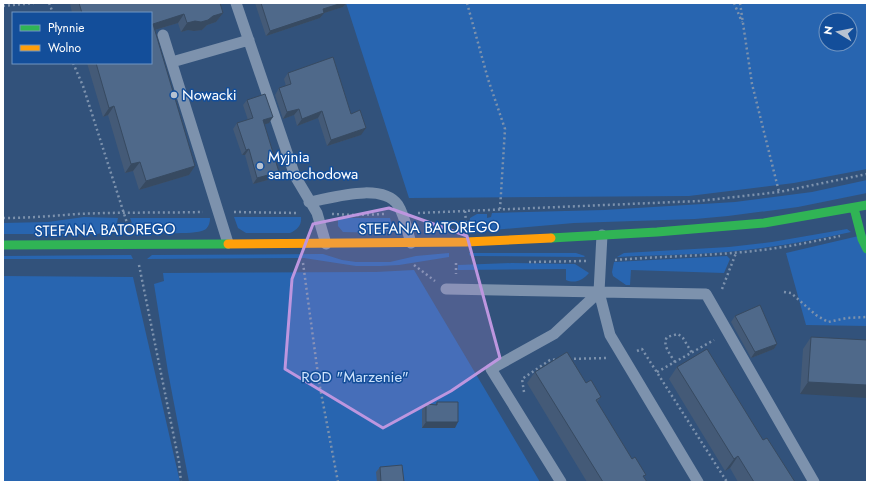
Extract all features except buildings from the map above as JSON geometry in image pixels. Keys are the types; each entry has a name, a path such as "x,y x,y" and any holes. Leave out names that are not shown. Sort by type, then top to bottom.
{"main road":[{"name":"STEFANA BATOREGO","path":"3,245 466,242 602,235 764,223 867,205"},
{"path":"854,208 862,239 867,249"}],"lane":[{"path":"236,3 295,176 317,214 326,244"},
{"path":"164,35 228,243"},
{"path":"172,62 249,40"},
{"path":"309,202 368,192 382,194 397,204 403,214 411,243"},
{"path":"602,235 599,292 610,335 698,482"},
{"path":"446,289 706,294 814,482"},
{"path":"561,482 491,369 554,334 599,292"}],"path":[{"path":"3,6 34,3"},
{"path":"467,3 488,79 505,129 500,210"},
{"path":"734,3 743,26"},
{"path":"740,3 752,84 778,192"},
{"path":"73,64 134,244 179,462 181,482"},
{"path":"3,218 40,218 77,214 219,212 277,212 356,215 403,214 699,201 778,192 867,174"},
{"path":"601,261 763,250 860,232"},
{"path":"720,295 736,253"},
{"path":"414,265 446,289"},
{"path":"304,267 319,382 338,482"},
{"path":"784,292 791,293 816,315 828,322 847,318 867,317"},
{"path":"657,372 728,332"},
{"path":"675,362 665,345 667,337 678,334 683,338 692,353"},
{"path":"567,359 623,358 642,349 727,482"},
{"path":"525,397 522,379 550,360 561,359"}],"highlighted area":[{"path":"389,208 467,236 500,358 451,391 383,428 285,369 292,279 313,224"}],"green space":[{"path":"346,3 867,3 867,169 794,183 689,196 409,198"},
{"path":"867,180 867,193 798,207 695,219 574,223 469,232 470,218 477,214 487,214 487,218 491,217 492,213 604,210 735,202 812,192"},
{"path":"84,217 118,218 114,227 108,231 97,234 3,234 3,223 48,222"},
{"path":"234,217 301,217 301,222 295,230 290,233 246,233 238,228"},
{"path":"130,218 210,218 210,222 206,229 194,232 139,232 133,226"},
{"path":"338,218 390,218 392,228 385,233 343,232 338,226"},
{"path":"847,229 851,232 789,244 727,252 617,257 624,253 729,247 772,242"},
{"path":"867,234 867,326 806,325 786,253"},
{"path":"449,253 449,257 399,265 380,266 356,266 304,258 147,259 152,255 323,254 342,260 356,262 390,262 416,256"},
{"path":"469,253 576,253 585,256 470,256"},
{"path":"131,255 133,259 3,259 3,256"},
{"path":"727,256 730,259 724,273 631,270 630,285 626,285 613,276 612,272 614,262"},
{"path":"512,263 575,264 589,273 584,278 573,282 566,280 566,269 458,270 458,265"},
{"name":"ROD \"Marzenie\"","path":"414,270 540,482 189,482 168,372 154,284 164,281 163,273 376,272"},
{"path":"3,276 133,277 180,482 3,482"}],"traffic: fast":[{"path":"551,238 657,232 764,223 867,205"},
{"path":"854,208 862,239 867,249"},
{"path":"3,245 228,244"}],"traffic: slow":[{"path":"228,244 466,242 551,238"}],"place":[{"name":"Nowacki","path":"174,95"},
{"name":"Myjnia samochodowa","path":"260,166"}]}
